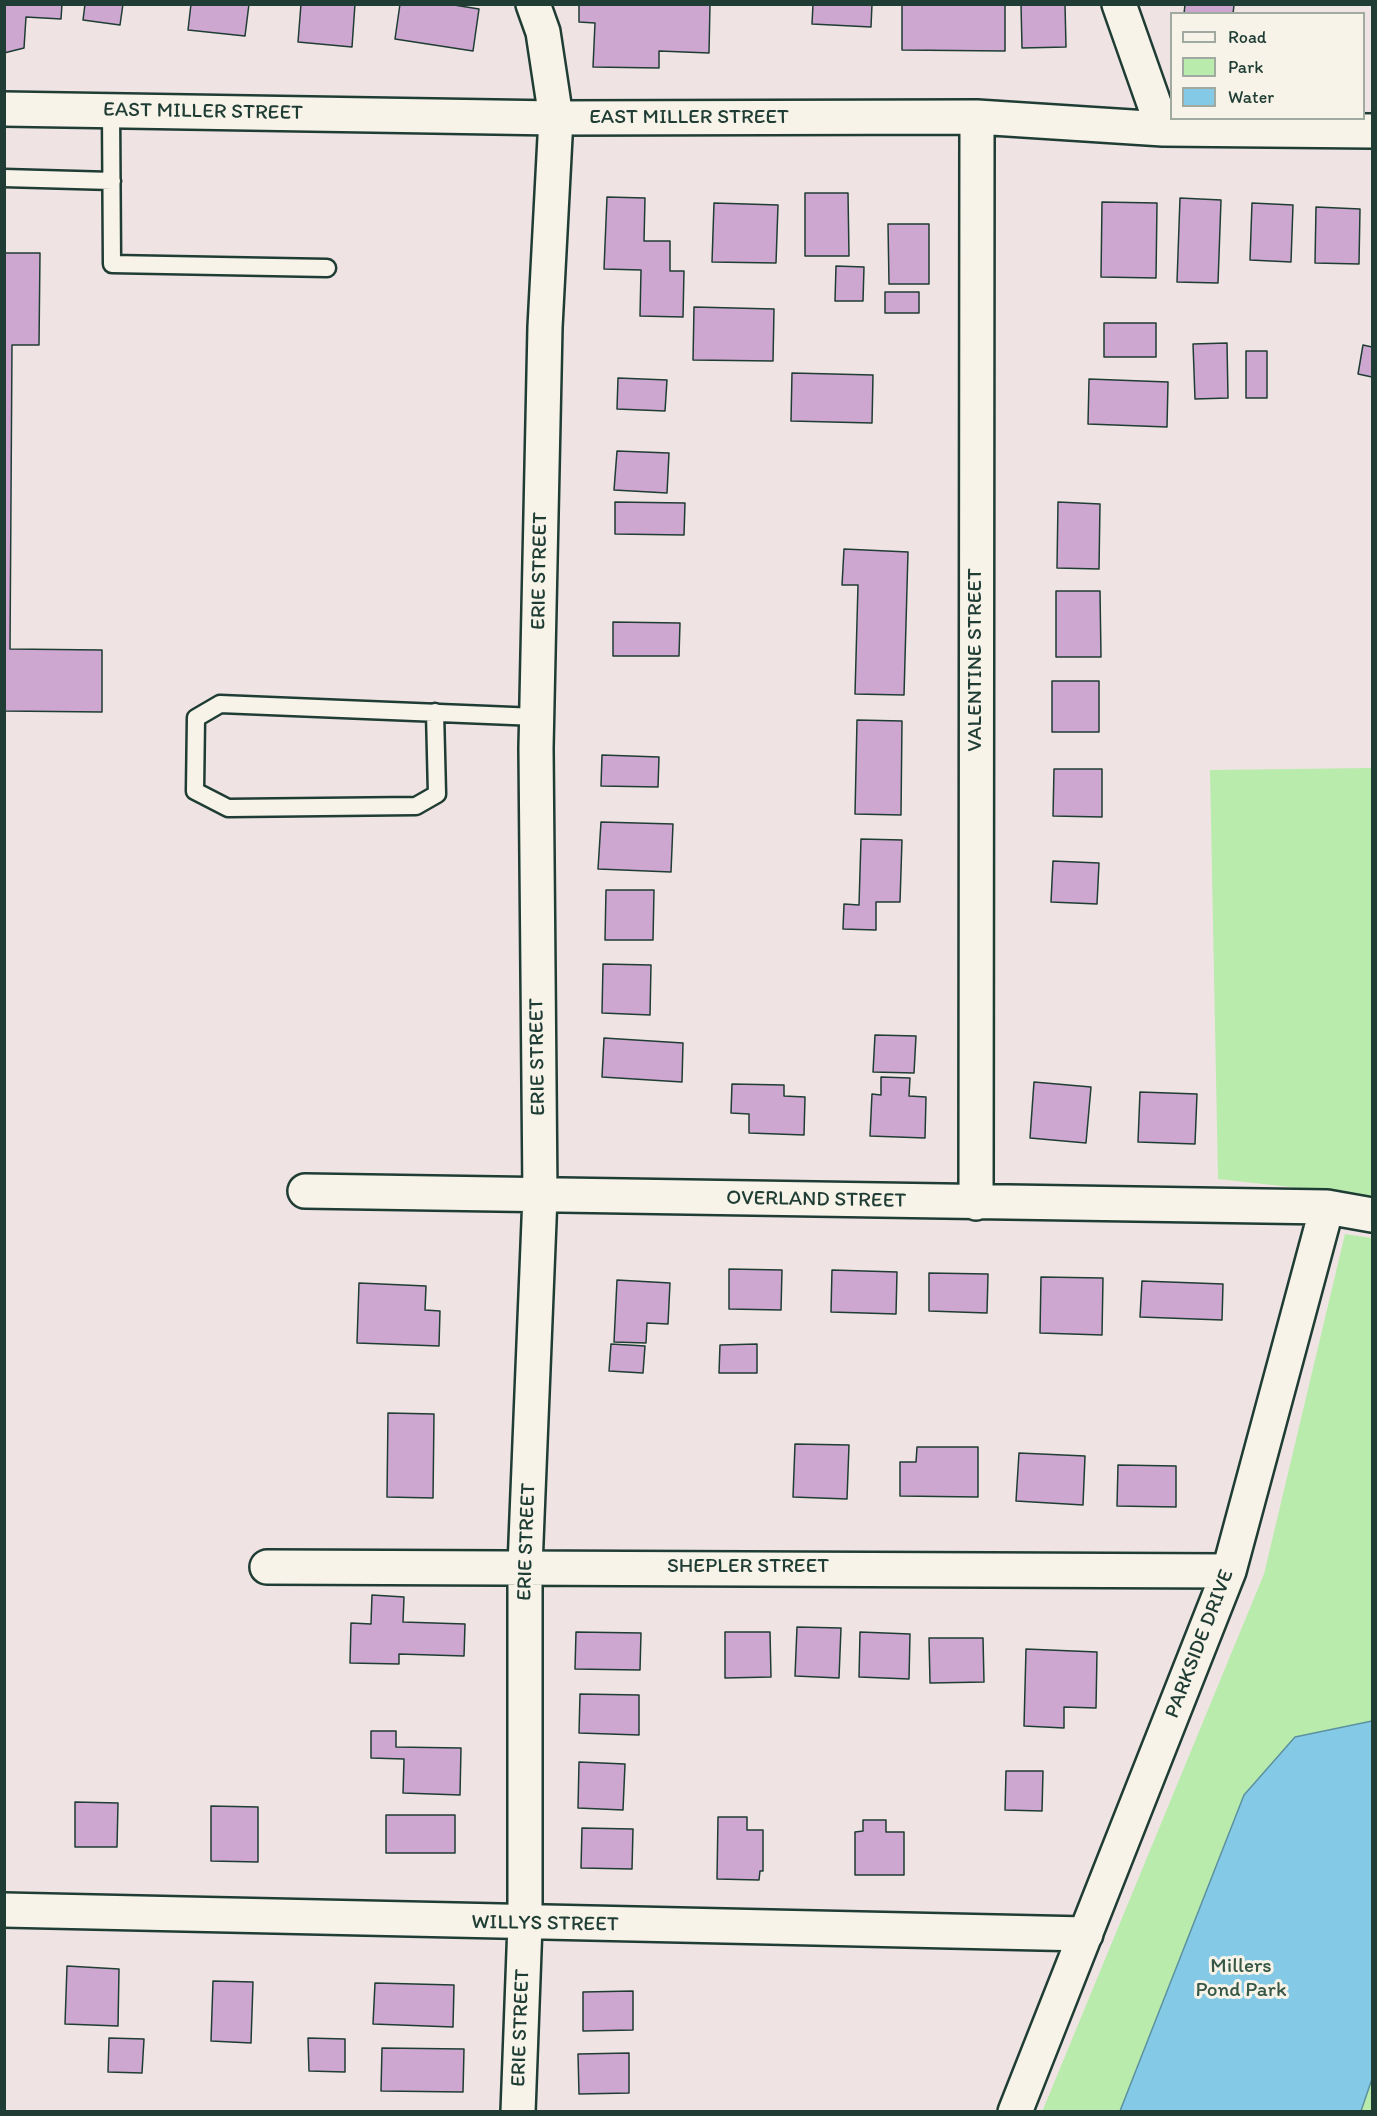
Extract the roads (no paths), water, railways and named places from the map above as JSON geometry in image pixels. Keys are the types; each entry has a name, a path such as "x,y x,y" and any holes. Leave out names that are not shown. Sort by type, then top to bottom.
{"street":[{"name":"ERIE STREET","path":"518,2112 525,1924 525,1566 540,1196 536,956 537,717 545,327 556,118 543,32 533,4"},
{"path":"1119,4 1163,129"},
{"name":"EAST MILLER STREET","path":"4,108 556,118 977,117 1163,129 1372,131"},
{"name":"VALENTINE STREET","path":"976,1203 977,117"},
{"name":"OVERLAND STREET","path":"306,1191 1327,1207"},
{"path":"1327,1207 1372,1215"},
{"name":"PARKSIDE DRIVE","path":"1015,2112 1229,1571 1327,1207"},
{"name":"SHEPLER STREET","path":"267,1567 525,1566 1229,1571"},
{"name":"WILLYS STREET","path":"4,1910 525,1924 1086,1934"}],"lane":[{"path":"111,110 112,264 327,268"},
{"path":"4,178 112,181"},
{"path":"435,712 437,794 416,806 228,808 195,791 196,718 220,704 435,712 537,717"}],"water":[{"path":"1372,1721 1372,2079 1361,2111 1120,2111 1244,1795 1295,1737"}],"park label":[{"name":"Millers Pond Park","path":"1241,1979"}]}
